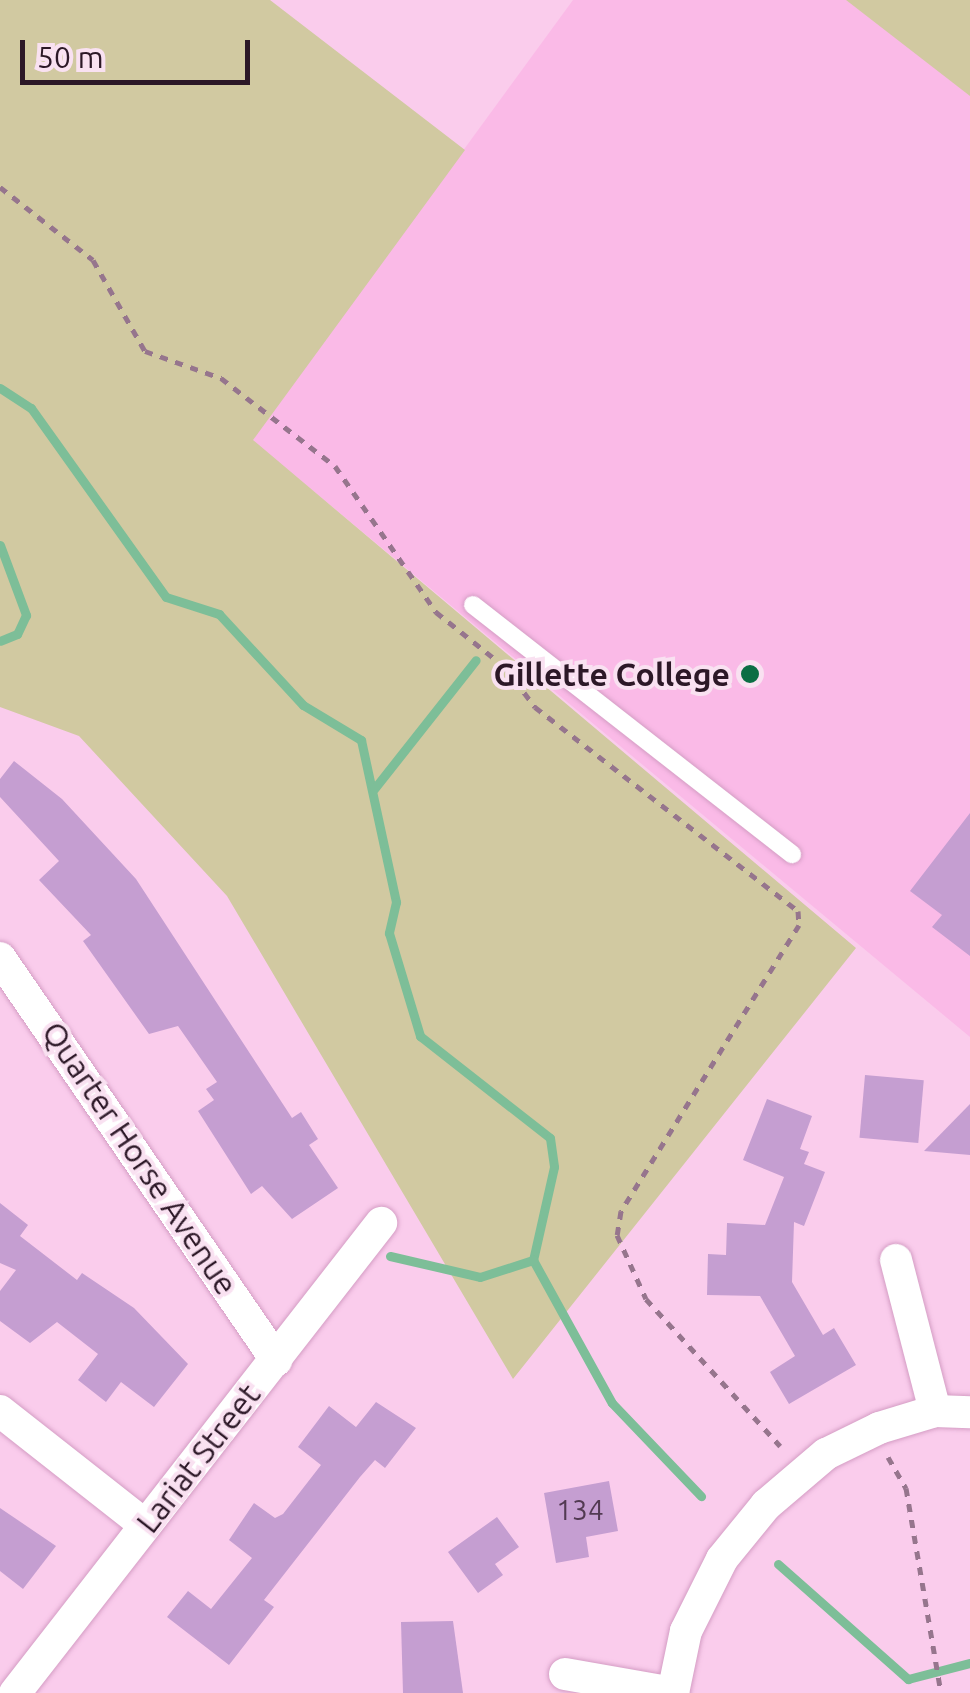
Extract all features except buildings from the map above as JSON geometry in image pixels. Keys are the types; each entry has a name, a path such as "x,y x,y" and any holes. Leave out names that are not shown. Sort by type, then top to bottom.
{"street":[{"name":"Quarter Horse Avenue","path":"0,958 276,1360"},
{"name":"Lariat Street","path":"16,1693 381,1223"},
{"path":"896,1260 936,1412"},
{"path":"0,1411 146,1525"},
{"path":"565,1674 673,1693 686,1631 715,1573 766,1505 826,1454 936,1412 970,1412"}],"lane":[{"path":"473,605 792,854"}],"path":[{"path":"0,187 93,260 145,351 221,378 335,466 436,612 505,666 535,707 798,911 799,924 620,1211 616,1234 646,1299 780,1446"},
{"path":"888,1457 906,1488 941,1693"}],"shaded area":[{"path":"0,0 270,0 465,150 253,440 856,948 513,1379 227,896 79,736 0,707"},
{"name":"Gillette College","path":"573,0 970,0 970,1037 252,440"},
{"path":"846,0 970,0 970,96"}],"waterway":[{"path":"0,388 31,408 166,597 219,614 303,705 361,740 396,902 389,933 420,1036 550,1138 554,1167 533,1260 612,1403 701,1496"},
{"path":"0,545 26,615 17,634 0,641"},
{"path":"374,789 476,660"},
{"path":"390,1256 480,1277 533,1260"},
{"path":"778,1564 908,1679 970,1663"}],"place":[{"name":"Gillette College","path":"750,674"}]}
